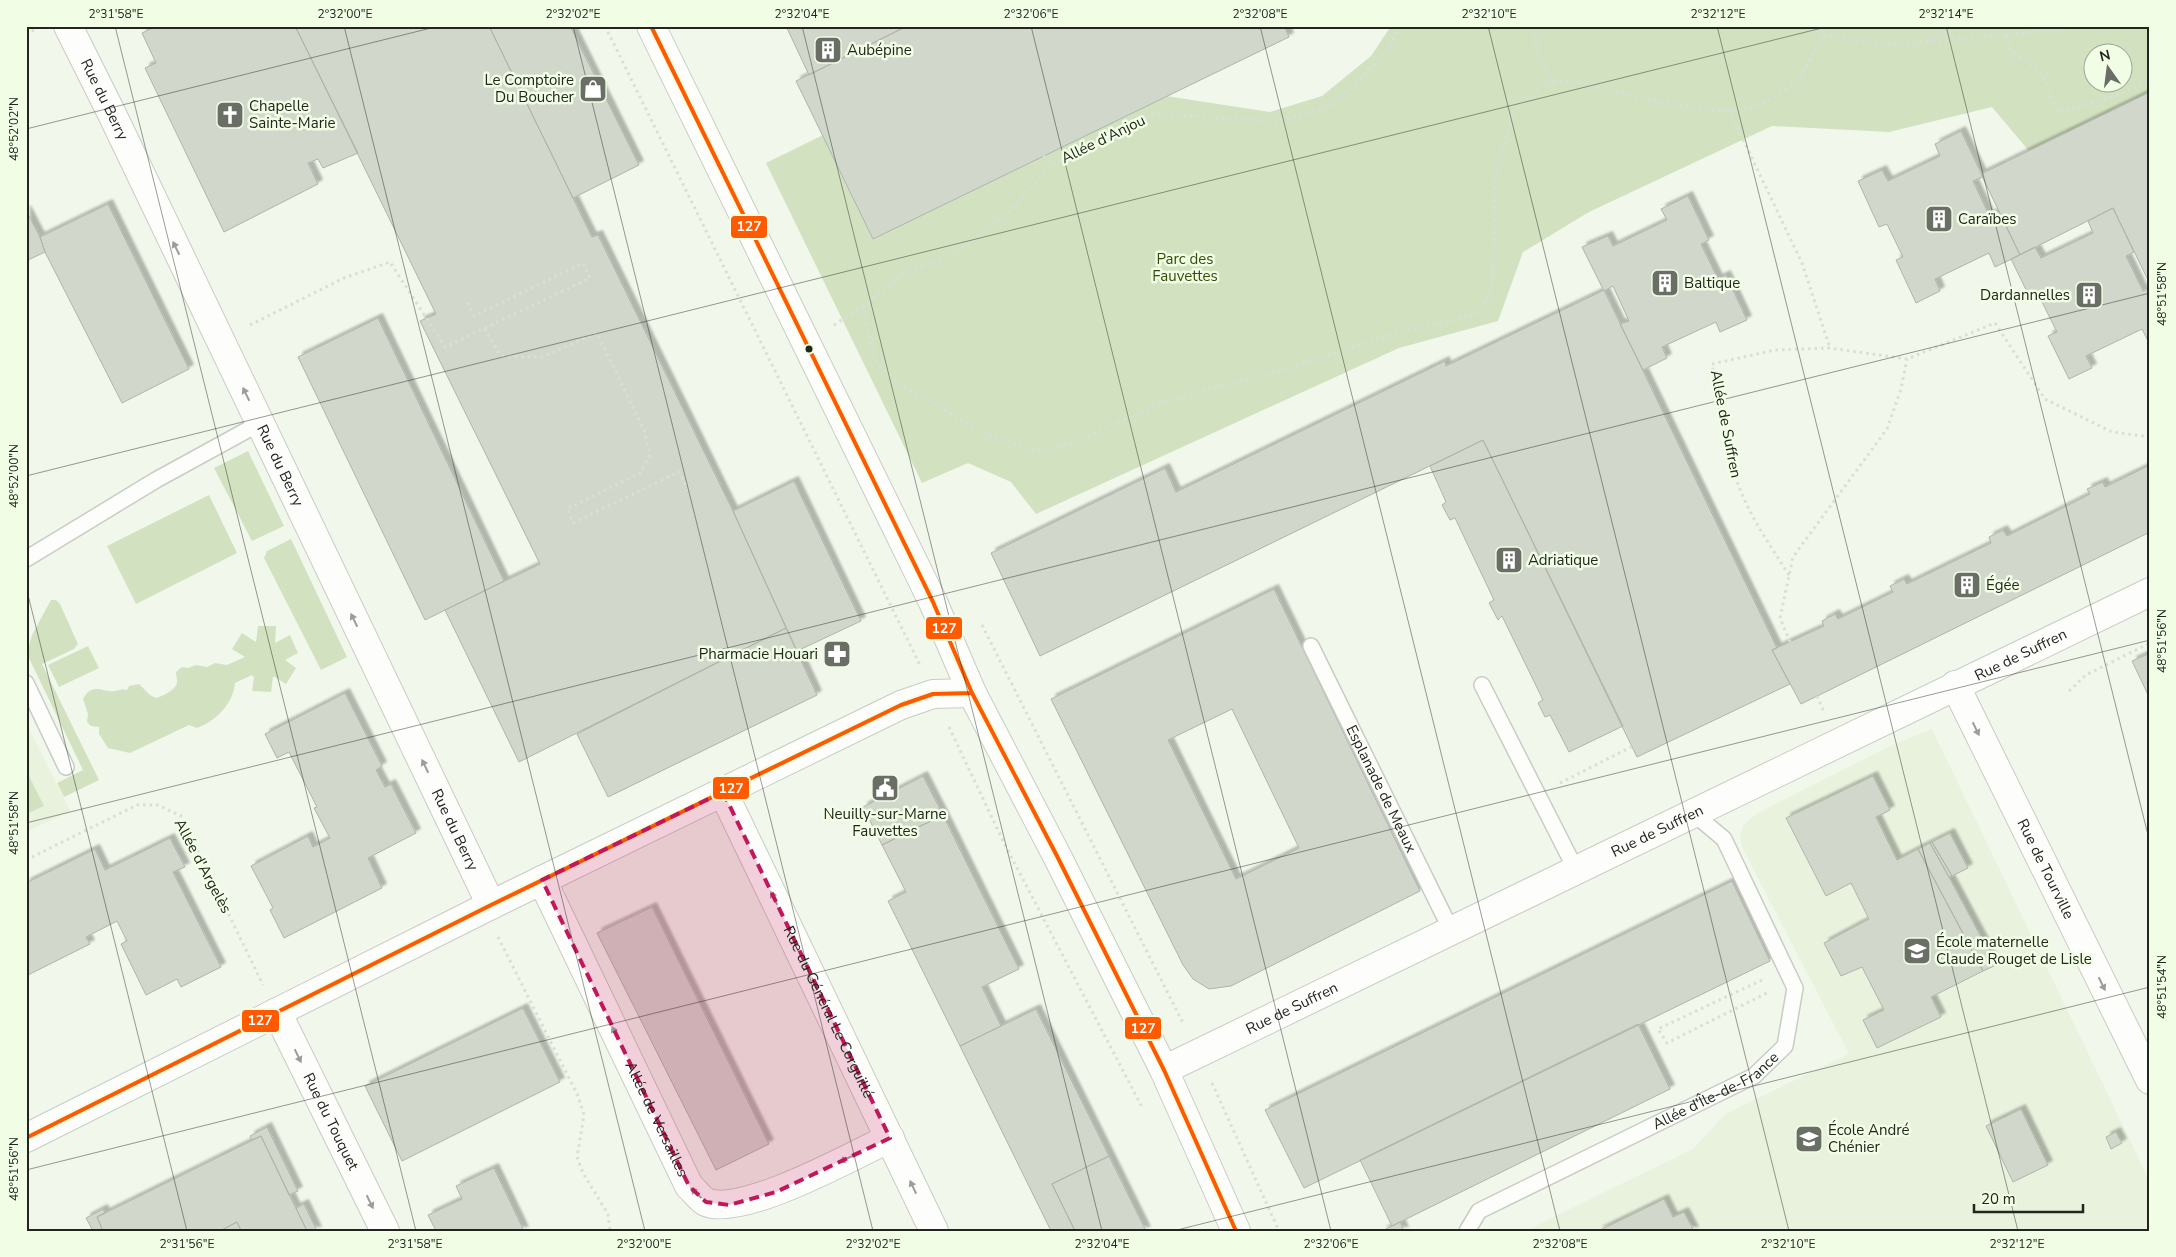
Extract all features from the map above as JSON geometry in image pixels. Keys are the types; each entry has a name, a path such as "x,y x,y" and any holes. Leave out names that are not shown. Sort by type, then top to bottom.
{"street":[{"name":"Rue du Berry","path":"68,26 491,905"},
{"path":"656,28 933,602 972,692 1062,864 1164,1070 1236,1231"},
{"name":"Rue de Suffren","path":"1164,1070 2150,592"},
{"name":"Rue de Tourville","path":"1955,685 2150,1080"},
{"path":"26,1138 491,905 901,705 933,694 972,692"},
{"name":"Rue du Général Le Corguillé","path":"723,792 934,1231"},
{"name":"Allée de Versailles","path":"542,880 689,1186 706,1202 728,1205 776,1192 890,1138"},
{"name":"Rue du Touquet","path":"277,1012 385,1231"}],"lane":[{"path":"26,559 156,480 260,423"},
{"name":"Esplanade de Meaux","path":"1311,646 1451,930"},
{"path":"26,683 66,767"},
{"path":"1482,685 1576,870"},
{"name":"Allée d'Île-de-France","path":"1467,1231 1479,1211 1754,1076 1785,1046 1795,988 1724,839 1693,812"}],"path":[{"path":"605,26 1004,842 1147,1117"},
{"name":"Allée d'Anjou","path":"1399,26 1392,43 1363,76 1328,108 1275,121 1154,114 1053,164 1011,210 976,240 942,259 906,271 862,308 876,362 905,388 986,434 1036,452 1076,442 1156,405 1288,369 1399,332 1450,322 1482,311 1493,283 1495,177 1514,112 1542,84 1552,83"},
{"path":"1534,26 1537,50 1552,83 1573,80 1649,100 1708,110 1729,110 1758,106 1799,81 1823,35 1820,26"},
{"path":"1919,43 1963,26"},
{"path":"1823,35 1883,45 2095,26"},
{"path":"2006,35 2011,50 2042,74 2057,111 2065,111 2114,96 2150,80"},
{"path":"1729,110 1802,263 1830,348"},
{"path":"1043,156 1053,164"},
{"path":"220,340 344,278 390,262 445,347 590,278 583,263 474,316 466,299"},
{"path":"1790,642 1780,618 1793,557 1887,429 1901,388 1907,359 1995,323 2045,399 2112,432 2150,437"},
{"path":"484,328 501,356 542,357 597,333 644,430 650,455 640,473 567,509 573,523 679,472 688,490"},
{"name":"Allée de Suffren","path":"1789,575 1760,529 1737,482 1723,424 1712,364 1775,350 1830,348 1907,359"},
{"path":"2069,691 2086,675 2150,643"},
{"path":"1538,794 1633,746"},
{"name":"Allée d'Argelès","path":"26,860 137,805 158,805 181,816 277,1012"},
{"path":"491,905 498,937 578,1096 584,1115 577,1157 583,1173 608,1214 610,1231"},
{"path":"1760,973 1763,979 1658,1029 1667,1043 1792,981"}],"highlighted area":[{"path":"723,792 890,1138 776,1192 729,1205 706,1202 689,1186 542,880"}],"shaded area":[{"path":"26,723 70,811 26,832"},
{"name":"École maternelle Claude Rouget de Lisle","path":"1932,729 2150,1182 2150,1231 1525,1231 1693,1149 1725,1114 1849,1054 1742,847 1740,835 1744,824 1758,813 1892,745"}],"green space":[{"name":"Parc des Fauvettes","path":"1213,26 1284,26 1289,37 1166,96 1270,112 1322,96 1371,56 1391,26 2150,26 2150,121 2041,175 2029,151 1992,107 1889,132 1772,126 1589,212 1523,252 1498,321 1399,348 1036,514 1011,482 968,463 922,483 766,163 823,135 947,203 1165,96"},
{"path":"248,451 284,526 252,541 214,468"},
{"path":"209,495 237,553 136,604 107,546"},
{"path":"291,539 347,657 321,670 264,558 267,551"},
{"path":"51,600 56,600 60,604 78,644 74,649 42,664 99,780 64,797 57,783 83,770 27,654 32,635"},
{"path":"258,626 276,626 275,643 290,635 298,653 285,660 296,668 286,684 273,677 271,692 252,691 254,677 252,675 235,683 234,691 227,705 211,721 197,728 189,725 130,753 108,748 99,734 99,727 91,726 87,722 88,714 83,699 90,690 127,690 129,686 139,684 150,695 156,698 159,697 170,692 175,687 177,684 176,672 182,667 188,668 196,665 207,667 215,663 227,665 245,657 232,649 242,633 256,642"},
{"path":"88,646 99,668 59,687 48,665"},
{"path":"26,770 44,806 26,814"}],"building":[{"path":"156,26 295,26 358,153 323,168 318,159 308,163 318,184 224,232 145,68 156,63 142,33"},
{"path":"295,26 489,26 592,237 598,235 733,511 786,628 519,762 445,610 540,564 420,321 436,314"},
{"path":"489,26 570,26 639,165 573,198"},
{"name":"Aubépine","path":"786,26 907,26 809,75"},
{"path":"907,26 1284,26 1289,37 873,239 796,81"},
{"path":"2150,92 2150,284 2113,208 2020,255 1981,174"},
{"name":"Caraïbes","path":"1961,131 1983,177 1973,181 1989,215 1999,211 2020,255 1995,267 1989,253 1935,279 1940,291 1916,303 1896,260 1903,257 1887,224 1879,227 1858,181 1882,170 1888,181 1940,156 1935,144"},
{"name":"Baltique","path":"1688,196 1709,240 1701,244 1718,279 1726,275 1747,320 1720,332 1716,322 1662,347 1667,358 1643,370 1620,324 1629,321 1613,286 1604,291 1582,247 1608,236 1613,246 1667,220 1661,209"},
{"path":"108,204 189,369 122,403 45,252 40,237"},
{"name":"Dardannelles","path":"2113,208 2134,252 2126,256 2143,291 2150,288 2150,340 2148,341 2142,329 2086,356 2092,368 2069,379 2048,336 2057,332 2040,298 2032,302 2011,259 2035,247 2041,258 2093,233 2088,221"},
{"path":"26,210 40,237 45,252 26,261"},
{"path":"1604,290 1777,648 1772,650 1790,684 1637,757 1483,440 1040,656 991,553 1165,468 1176,492 1445,361 1446,366"},
{"path":"378,318 504,581 425,620 298,357"},
{"name":"Adriatique","path":"1483,440 1623,726 1569,752 1550,715 1545,717 1538,703 1543,700 1502,616 1498,620 1489,603 1494,600 1455,518 1450,520 1442,505 1446,502 1430,466"},
{"name":"Égée","path":"2150,465 2150,532 1801,704 1772,650 1824,626 1822,621 1835,614 1838,619 1893,592 1890,586 1904,579 1907,584 1991,543 1989,537 2003,530 2007,536 2090,494 2087,489 2103,482 2105,487"},
{"path":"794,481 861,621 797,651 733,511"},
{"path":"1274,589 1420,891 1231,986 1209,989 1193,979 1183,965 1051,699","holes":["1232,709 1299,848 1236,879 1168,740"]},
{"path":"786,628 817,695 608,797 577,734"},
{"path":"2150,653 2150,699 2132,661"},
{"path":"345,693 382,766 376,770 385,787 391,784 416,833 368,858 382,888 284,938 270,910 273,908 251,866 308,836 313,847 330,838 314,808 317,807 289,752 277,758 265,734"},
{"path":"923,776 943,815 882,845 863,807"},
{"path":"1873,776 1890,810 1876,817 1897,860 1918,849 1983,971 1931,997 1941,1017 1877,1048 1863,1020 1884,1010 1862,967 1841,976 1824,943 1869,919 1851,883 1826,896 1786,818"},
{"path":"943,815 1019,969 982,987 1001,1026 960,1046 888,901 906,892 882,845"},
{"path":"1950,833 1968,868 1952,876 1932,842"},
{"path":"170,838 185,867 173,872 221,967 181,987 177,979 146,995 121,944 127,941 117,921 86,937 90,944 26,976 26,883 95,849 105,870"},
{"path":"1932,842 1952,876 1949,877 1930,843"},
{"path":"1930,843 1996,965 1983,971 1918,849"},
{"path":"1732,881 1770,961 1304,1188 1265,1110"},
{"path":"652,907 769,1144 716,1170 597,933"},
{"path":"523,1008 560,1082 402,1161 365,1086"},
{"path":"1036,1009 1109,1156 1052,1184 1075,1231 1051,1231 960,1046"},
{"path":"1638,1024 1670,1089 1392,1226 1360,1160"},
{"path":"2021,1109 2048,1165 2013,1182 1986,1126"},
{"path":"267,1127 298,1191 289,1195 261,1136 252,1140 250,1136"},
{"path":"2116,1132 2122,1143 2111,1149 2106,1137"},
{"path":"261,1136 307,1231 241,1231 237,1222 220,1231 103,1231 97,1217"},
{"path":"1109,1156 1146,1231 1075,1231 1052,1184"},
{"path":"494,1168 524,1231 436,1231 428,1215 462,1199 456,1186"},
{"path":"1664,1199 1673,1217 1684,1212 1694,1231 1598,1231"},
{"path":"304,1204 317,1231 307,1231 296,1208"},
{"path":"103,1209 105,1213 97,1217 103,1231 93,1231 86,1218"},
{"path":"237,1222 241,1230 220,1231"},
{"path":"1400,1222 1404,1231 1382,1231"}],"transit line":[{"name":"127","path":"651,26 933,602 972,693 1057,856 1164,1070 1236,1231"},
{"name":"127","path":"26,1138 491,905 901,705 933,694 972,693"}],"place":[{"name":"Aubépine","path":"828,50"},
{"name":"Le Comptoire Du Boucher","path":"593,89"},
{"name":"Chapelle Sainte-Marie","path":"230,115"},
{"name":"Caraïbes","path":"1939,219"},
{"name":"Baltique","path":"1665,283"},
{"name":"Dardannelles","path":"2089,295"},
{"name":"Adriatique","path":"1509,560"},
{"name":"Égée","path":"1967,585"},
{"name":"Pharmacie Houari","path":"837,654"},
{"name":"Neuilly-sur-Marne Fauvettes","path":"885,788"},
{"name":"École maternelle Claude Rouget de Lisle","path":"1917,951"},
{"name":"École André Chénier","path":"1809,1139"}]}
